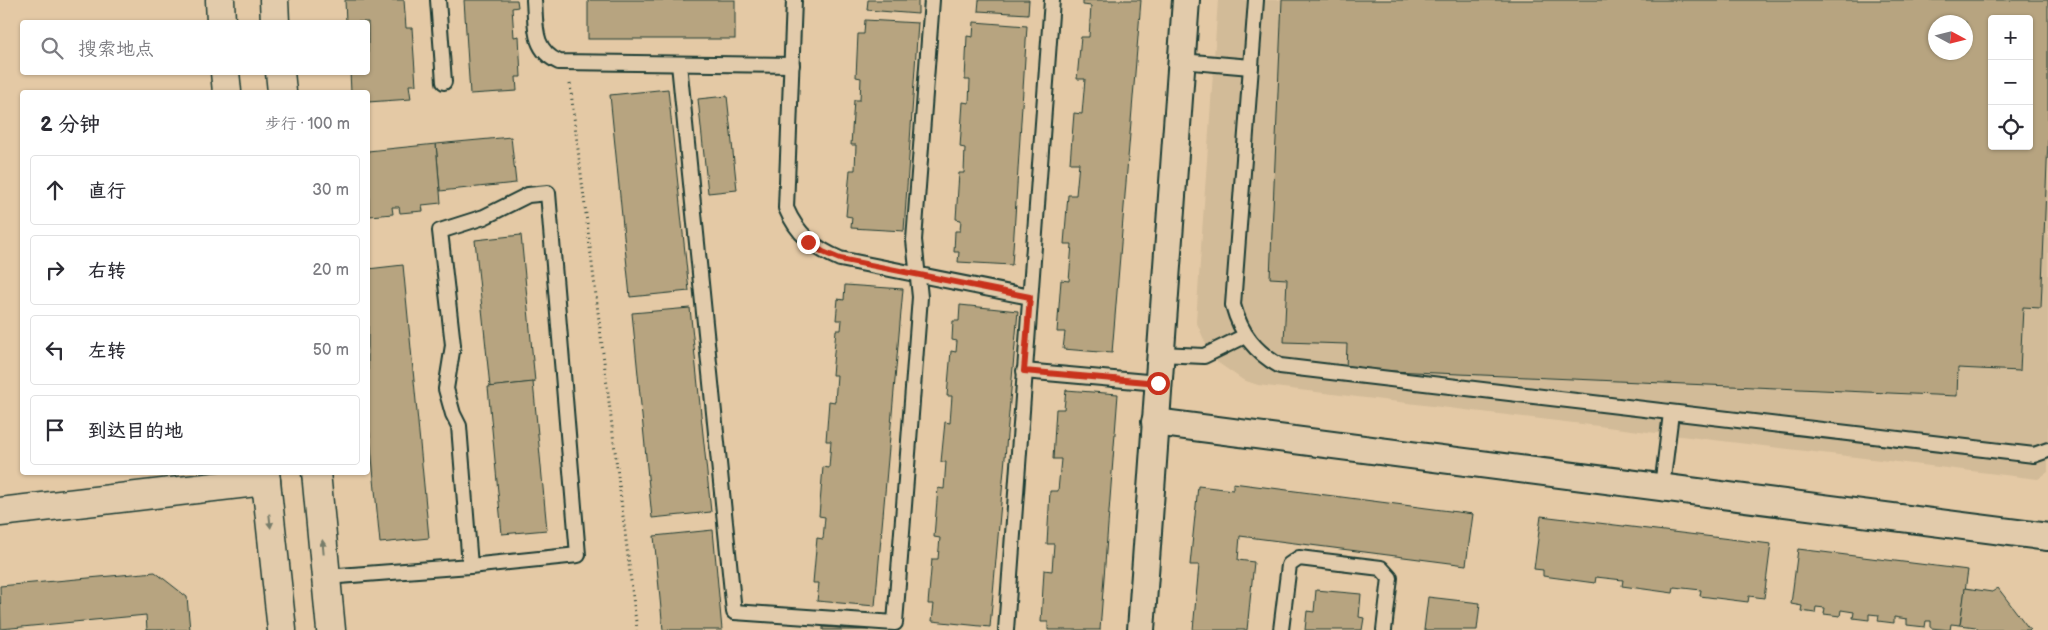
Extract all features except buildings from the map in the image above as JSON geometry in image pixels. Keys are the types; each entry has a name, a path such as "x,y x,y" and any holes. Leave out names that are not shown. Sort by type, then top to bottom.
{"main road":[{"path":"220,0 221,20"},
{"path":"274,0 275,20"},
{"path":"225,75 227,90"},
{"path":"280,75 282,90"},
{"path":"316,475 331,630"},
{"path":"0,512 266,477 282,630"}],"street":[{"path":"1141,630 1186,0"},
{"path":"1156,422 2048,537"}],"lane":[{"path":"438,0 444,82"},
{"path":"534,0 536,38 539,46 551,59 567,64 792,65"},
{"path":"794,0 786,208 792,221 808,242 823,252 840,259 1030,297"},
{"path":"679,64 734,612 895,622 920,297 914,240 932,0"},
{"path":"1006,630 1052,0"},
{"path":"1256,0 1233,306 1245,336 1255,348 1280,366 2034,455 2048,450"},
{"path":"1181,61 1251,67"},
{"path":"326,577 470,566 578,555 548,193 528,195 484,217 440,231 453,345 446,389 453,414 459,426 470,566"},
{"path":"1160,354 1204,356 1245,336"},
{"path":"1024,371 1158,383"},
{"path":"1662,487 1671,413"},
{"path":"1282,630 1289,565 1299,558 1381,568 1390,578 1384,630"}],"path":[{"path":"567,64 637,630"}],"shaded area":[{"path":"1218,0 2048,0 2048,472 2038,479 1258,385 1243,380 1217,362 1208,349 1196,321"}],"route":[{"path":"808,242 823,252 840,259 1030,297 1024,371 1158,383"}]}
